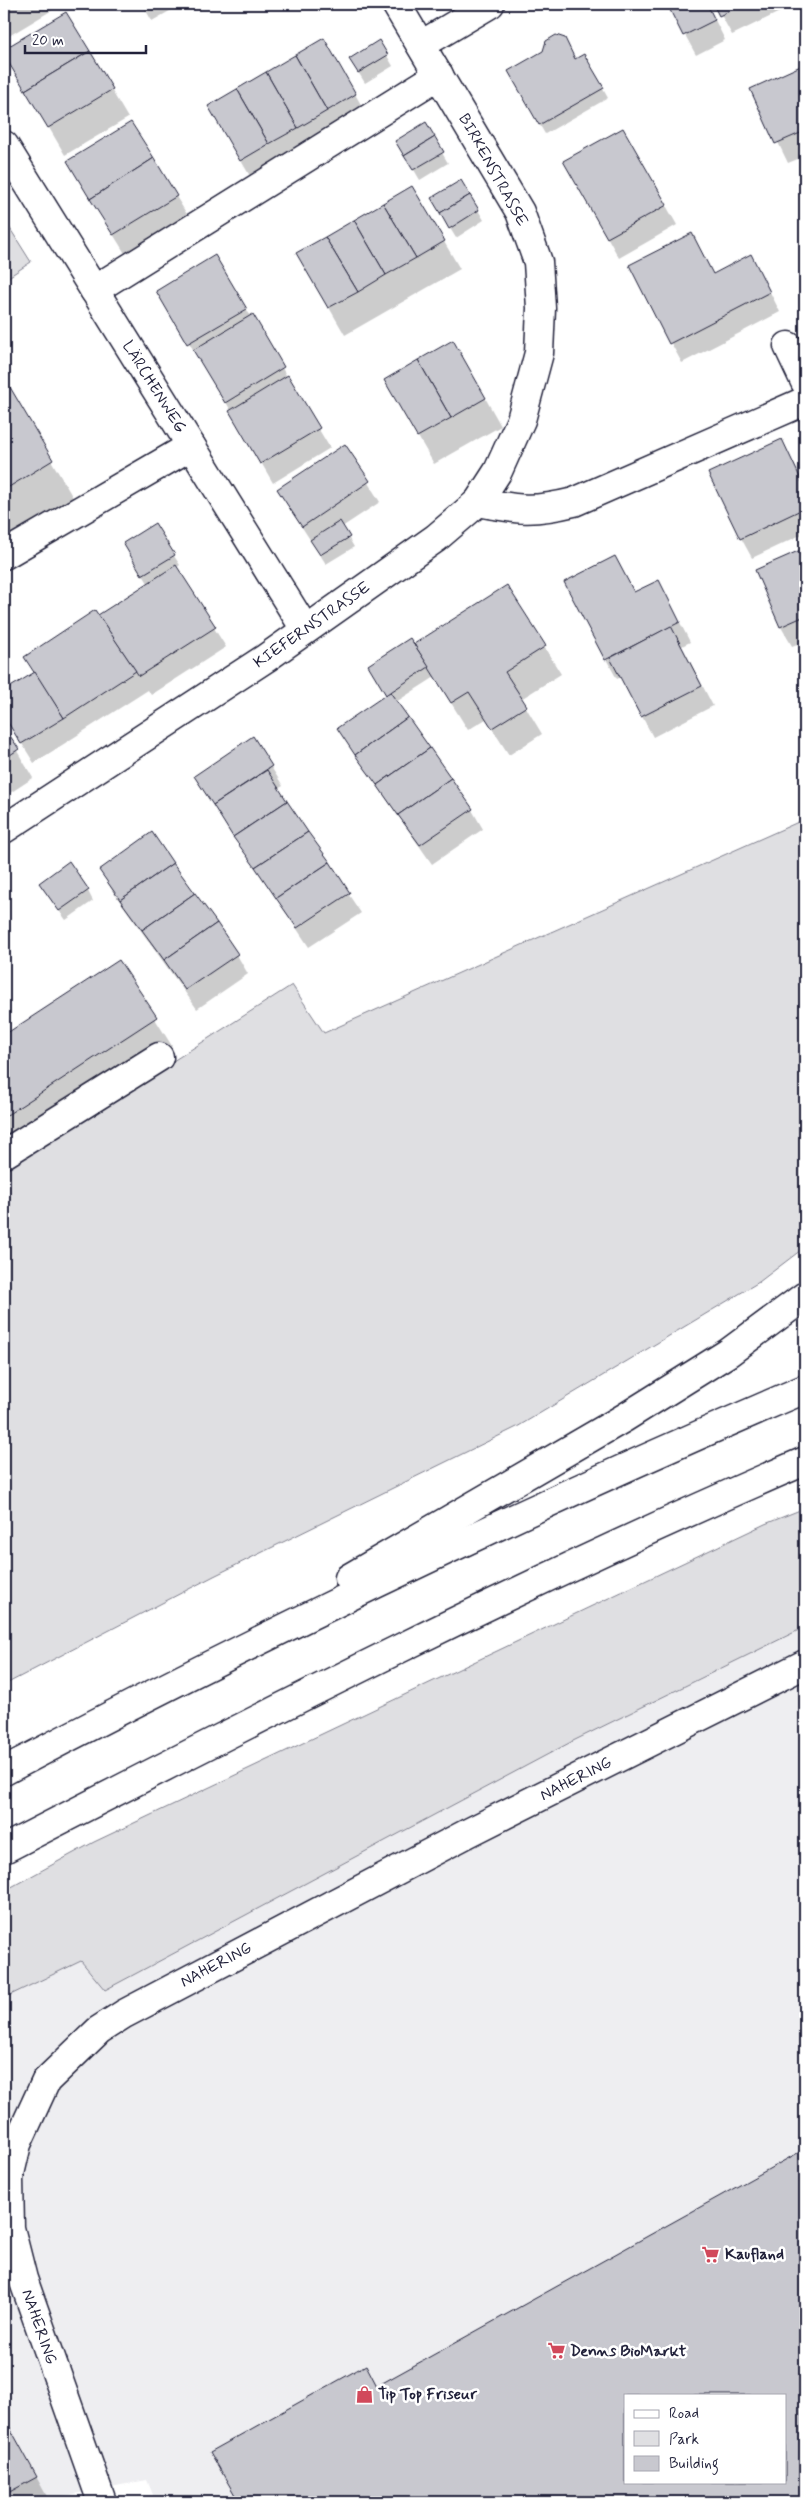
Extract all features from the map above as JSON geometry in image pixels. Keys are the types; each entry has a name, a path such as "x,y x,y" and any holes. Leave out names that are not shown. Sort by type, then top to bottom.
{"main road":[{"name":"BIRKENSTRASSE","path":"396,4 440,75 523,220 538,262 541,308 539,352"},
{"path":"422,45 490,4"},
{"path":"94,290 440,75"},
{"name":"LÄRCHENWEG","path":"4,145 305,629"},
{"path":"788,346 805,382"},
{"name":"KIEFERNSTRASSE","path":"4,829 266,658 436,538 478,502 498,471 521,420 539,352"},
{"path":"478,502 521,510 545,509 574,502 805,401"},
{"path":"4,555 190,446"},
{"path":"4,1154 159,1056"},
{"path":"138,1701 624,1418 728,1353 805,1296"},
{"path":"4,1771 138,1701 326,1607 516,1517 805,1388"},
{"path":"4,1849 372,1661 545,1577 805,1461"},
{"name":"NAHERING","path":"102,2502 26,2288 10,2228 9,2178 16,2144 13,2125 46,2081 99,2030 124,2014 468,1833 802,1673"}],"shaded area":[{"path":"805,1627 805,2502 156,2502 147,2480 54,2498 44,2502 4,2502 4,1998 81,1961 105,1990 573,1741"}],"green space":[{"path":"4,219 31,262 4,280"},
{"path":"805,819 805,1247 759,1282 517,1427 214,1576 4,1685 4,1169 292,985 324,1033"},
{"path":"805,1508 805,1627 573,1741 105,1990 81,1961 4,1998 4,1891 94,1842 765,1524"}],"building":[{"path":"667,4 707,4 715,20 683,36"},
{"path":"713,4 744,4 719,16"},
{"path":"66,12 90,51 25,90 4,55 4,49"},
{"path":"556,35 565,38 575,59 584,54 604,88 539,125 508,71 543,51 546,41"},
{"path":"324,38 356,94 327,111 295,55"},
{"path":"379,40 388,55 358,73 349,59"},
{"path":"90,51 113,89 48,128 25,90"},
{"path":"295,55 327,111 298,128 266,72"},
{"path":"805,64 805,131 775,144 750,89"},
{"path":"266,72 298,128 269,144 237,89"},
{"path":"237,89 269,144 240,161 208,106"},
{"path":"131,122 154,158 90,199 67,161"},
{"path":"426,122 435,137 404,156 395,141"},
{"path":"623,128 667,205 607,238 563,161"},
{"path":"435,137 444,152 413,170 404,156"},
{"path":"154,158 177,196 113,235 90,199"},
{"path":"461,180 470,195 440,213 431,198"},
{"path":"412,186 445,241 416,258 383,203"},
{"path":"470,195 479,210 449,229 440,213"},
{"path":"383,203 416,258 386,275 354,220"},
{"path":"354,220 386,275 358,292 325,237"},
{"path":"692,233 713,274 751,254 770,292 669,344 629,265"},
{"path":"325,237 358,292 328,308 296,253"},
{"path":"215,255 247,309 187,344 156,291"},
{"path":"253,314 284,367 225,403 193,350"},
{"path":"453,340 486,398 451,418 418,360"},
{"path":"418,360 451,418 417,437 384,380"},
{"path":"288,375 320,428 260,464 229,411"},
{"path":"4,377 53,460 4,490"},
{"path":"782,439 805,488 805,508 740,539 708,473"},
{"path":"345,444 370,481 302,527 277,489"},
{"path":"340,521 350,537 320,555 310,540"},
{"path":"155,523 175,555 142,575 123,543"},
{"path":"805,548 805,616 780,627 755,570"},
{"path":"615,556 634,592 659,580 680,622 605,660 564,582"},
{"path":"176,565 216,627 139,676 98,615"},
{"path":"507,585 546,646 505,672 527,706 492,728 469,692 451,703 414,644"},
{"path":"95,610 136,671 64,718 24,657"},
{"path":"671,626 702,686 641,717 610,658"},
{"path":"410,638 429,667 386,695 368,665"},
{"path":"35,672 64,718 21,744 4,716 4,691"},
{"path":"390,692 408,717 355,755 337,728"},
{"path":"408,717 430,748 377,785 355,755"},
{"path":"4,727 19,749 4,759"},
{"path":"253,736 272,766 213,805 194,776"},
{"path":"430,748 451,778 398,815 377,785"},
{"path":"267,770 287,801 233,837 213,805"},
{"path":"451,778 473,809 420,845 398,815"},
{"path":"287,801 308,832 255,867 233,837"},
{"path":"152,832 173,863 120,900 99,870"},
{"path":"308,832 330,862 276,898 255,867"},
{"path":"69,861 89,890 59,911 39,883"},
{"path":"330,862 350,893 297,928 276,898"},
{"path":"173,863 195,893 142,930 120,900"},
{"path":"195,893 217,923 164,960 142,930"},
{"path":"217,923 238,954 185,990 164,960"},
{"path":"119,960 157,1017 4,1117 4,1035"},
{"name":"Kaufland","path":"805,2149 805,2502 239,2502 210,2452 366,2365 377,2386"},
{"path":"4,2417 37,2477 4,2495"}],"place":[{"name":"Kaufland","path":"711,2254"},
{"name":"Denns BioMarkt","path":"556,2351"},
{"name":"Tip Top Friseur","path":"364,2394"}]}
